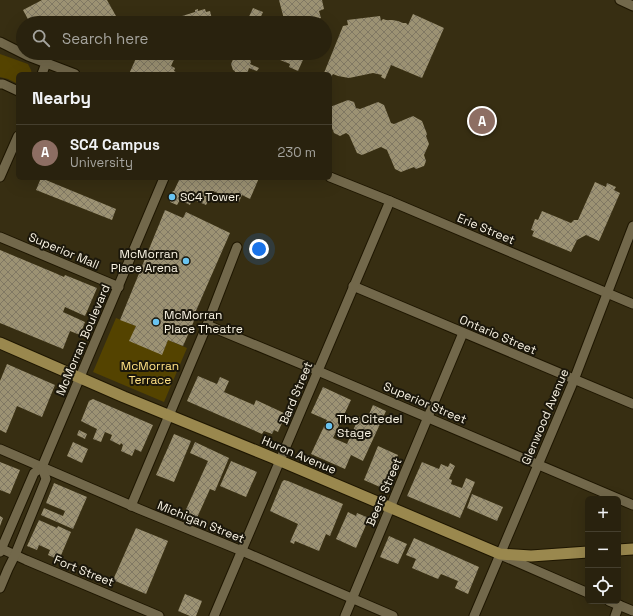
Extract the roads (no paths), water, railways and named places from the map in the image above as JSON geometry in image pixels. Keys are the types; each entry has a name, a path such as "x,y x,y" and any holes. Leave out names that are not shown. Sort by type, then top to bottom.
{"main road":[{"name":"Huron Avenue","path":"0,343 500,554"},
{"path":"621,550 633,549"},
{"path":"500,554 531,556 585,552"}],"street":[{"path":"620,0 633,6"},
{"path":"0,42 16,50"},
{"path":"38,60 70,72"},
{"path":"43,72 46,63"},
{"path":"0,84 16,90"},
{"path":"0,177 16,141"},
{"name":"Erie Street","path":"332,178 633,304"},
{"name":"McMorran Boulevard","path":"0,550 34,473 42,467 163,180"},
{"name":"Bard Street","path":"214,616 390,201"},
{"name":"Glenwood Avenue","path":"474,616 574,380 633,226"},
{"name":"Superior Mall","path":"0,237 119,287"},
{"path":"131,506 207,325 237,247"},
{"name":"Ontario Street","path":"353,286 633,404"},
{"name":"Superior Street","path":"207,325 633,505"},
{"name":"Beers Street","path":"344,616 464,333"},
{"name":"Michigan Street","path":"0,449 131,506 242,551 393,616"},
{"name":"McMorran Boulevard","path":"0,588 46,479 42,467"},
{"name":"Fort Street","path":"0,550 159,616"},
{"name":"Huron Avenue","path":"500,554 585,591"},
{"path":"615,616 619,605 633,611"}],"place":[{"name":"SC4 Campus","path":"482,121"},
{"name":"SC4 Tower","path":"172,197"},
{"name":"McMorran Place Arena","path":"186,261"},
{"name":"McMorran Place Theatre","path":"156,322"},
{"name":"The Citedel Stage","path":"329,426"}],"park label":[{"name":"McMorran Terrace","path":"150,373"}]}
